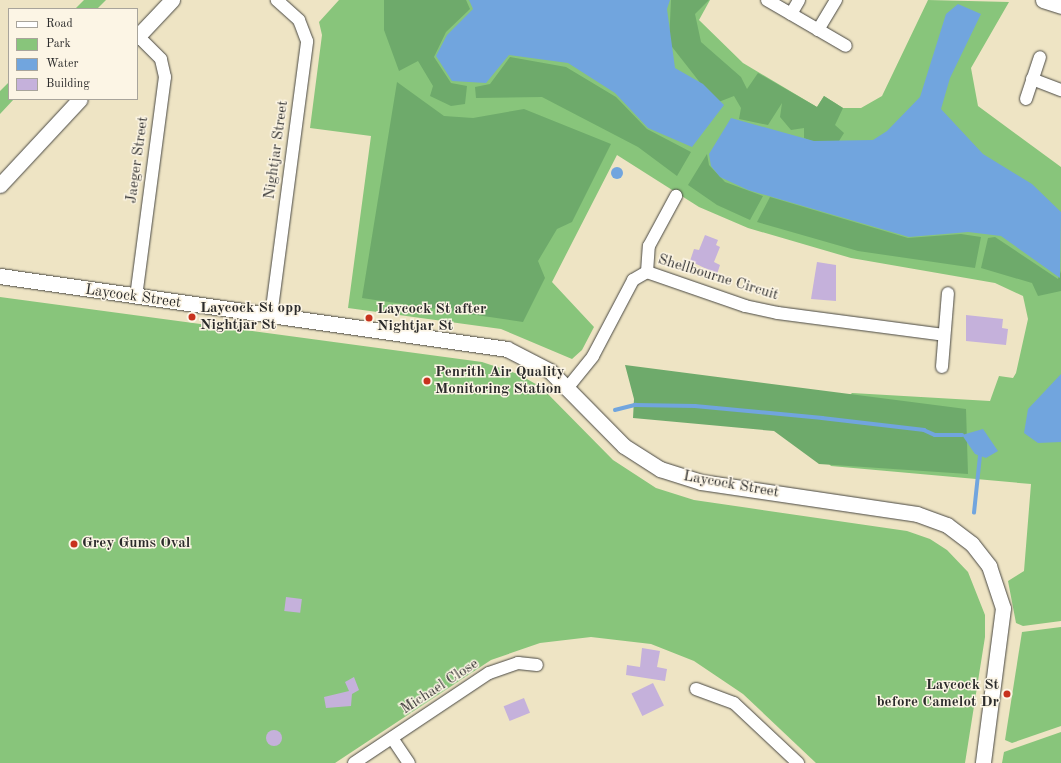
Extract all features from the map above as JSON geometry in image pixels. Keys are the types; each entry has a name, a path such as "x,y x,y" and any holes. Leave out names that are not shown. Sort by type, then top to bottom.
{"street":[{"path":"138,37 172,0"},
{"name":"Nightjar Street","path":"271,316 307,41 299,20 277,0"},
{"path":"767,0 846,46"},
{"path":"791,14 799,0"},
{"path":"818,30 836,0"},
{"name":"Jaeger Street","path":"136,297 165,77 161,59 138,37"},
{"path":"1026,99 1040,57"},
{"path":"1032,79 1061,90"},
{"path":"0,185 79,100"},
{"path":"647,272 649,246 676,196"},
{"name":"Shellbourne Circuit","path":"569,386 593,356 633,280 647,272 745,306 778,313 944,335"},
{"name":"Laycock Street","path":"4,280 506,349 529,359 569,386 624,446 680,476 918,514 947,525 972,544 995,579 1003,608 983,763"},
{"path":"942,366 948,293"},
{"name":"Michael Close","path":"354,763 489,673 518,663 537,665"},
{"path":"696,689 734,703 798,763"},
{"path":"392,738 409,763"}],"green space":[{"path":"84,0 106,0 98,8 76,8"},
{"path":"339,0 710,0 699,20 743,63 817,107 824,96 843,108 861,108 882,96 928,0 1009,2 971,68 978,106 1061,167 1061,621 1023,626 1016,623 1008,581 1024,571 1031,484 831,466 804,438 852,393 990,401 999,376 1013,378 1016,373 1028,319 1023,296 995,283 851,258 748,228 699,207 617,155 552,282 594,327 582,350 572,359 501,329 348,308 371,136 310,128 322,35 319,22"},
{"path":"384,0 466,0 470,9 446,32 434,57 451,83 467,86 465,104 451,106 430,96 433,86 418,61 399,71 384,30"},
{"path":"671,0 709,0 695,14 701,42 741,77 747,89 758,73 817,107 824,96 843,108 835,125 844,133 839,141 819,144 804,138 804,128 791,130 780,117 782,103 768,125 739,119 741,108 734,96 716,103 669,43"},
{"path":"510,57 566,67 616,97 647,129 691,152 677,176 638,147 542,97 476,98 475,87 490,84"},
{"path":"397,82 444,116 473,118 524,109 611,144 572,222 557,229 538,261 545,278 523,322 362,298"},
{"path":"8,83 8,100 13,100 0,114 0,91"},
{"path":"707,154 709,165 725,182 763,196 750,220 717,205 688,185"},
{"path":"770,197 908,238 961,234 981,237 975,268 858,251 757,222"},
{"path":"995,237 1058,279 1061,271 1061,291 1038,296 1032,283 981,268 988,238"},
{"path":"0,297 482,362 518,374 541,387 613,460 656,488 694,500 907,531 930,539 947,550 968,572 985,615 985,637 965,763 816,763 743,694 694,661 651,644 591,637 540,643 491,660 335,763 0,763"},
{"path":"625,365 966,409 968,474 819,464 774,431 633,418 634,399"},
{"path":"1061,627 1061,726 1012,743 1005,740 1022,632"},
{"path":"1061,732 1061,763 1002,763 1004,752"}],"water":[{"path":"469,0 670,0 667,9 675,68 703,84 724,105 692,147 648,128 615,93 568,63 509,55 486,83 452,81 436,56 447,35 473,9"},
{"path":"958,4 981,14 950,78 941,109 983,154 1032,184 1061,212 1060,278 1001,236 968,232 909,237 748,190 720,177 711,166 709,154 731,118 814,141 873,140 887,131 920,97 946,14"},
{"path":"615,167 619,167 623,173 619,179 615,179 611,175 611,171"},
{"path":"1061,374 1061,442 1038,443 1024,433 1028,409"},
{"path":"983,429 998,451 986,458 975,454 962,435"}],"building":[{"path":"705,235 718,240 716,245 720,247 714,262 720,265 717,274 690,261 694,249 699,250"},
{"path":"817,262 836,265 836,301 811,299"},
{"path":"966,315 1003,319 1002,328 1008,329 1006,345 966,341"},
{"path":"286,597 302,599 300,613 284,611"},
{"path":"642,648 660,651 657,667 667,669 665,681 626,675 627,665 640,667"},
{"path":"354,677 359,690 352,694 351,706 326,708 324,697 349,691 345,682"},
{"path":"653,683 664,705 642,716 631,694"},
{"path":"524,698 530,713 510,721 504,706"},
{"path":"274,730 280,732 282,738 280,744 274,746 268,744 266,738 268,732"}],"waterway":[{"path":"615,410 635,405 695,406 822,418 924,430 935,435 962,435"},
{"path":"974,513 980,456"}],"place":[{"name":"Laycock St opp Nightjar St","path":"192,317"},
{"name":"Laycock St after Nightjar St","path":"369,318"},
{"name":"Penrith Air Quality Monitoring Station","path":"427,381"},
{"name":"Grey Gums Oval","path":"74,544"},
{"name":"Laycock St before Camelot Dr","path":"1007,694"}]}
